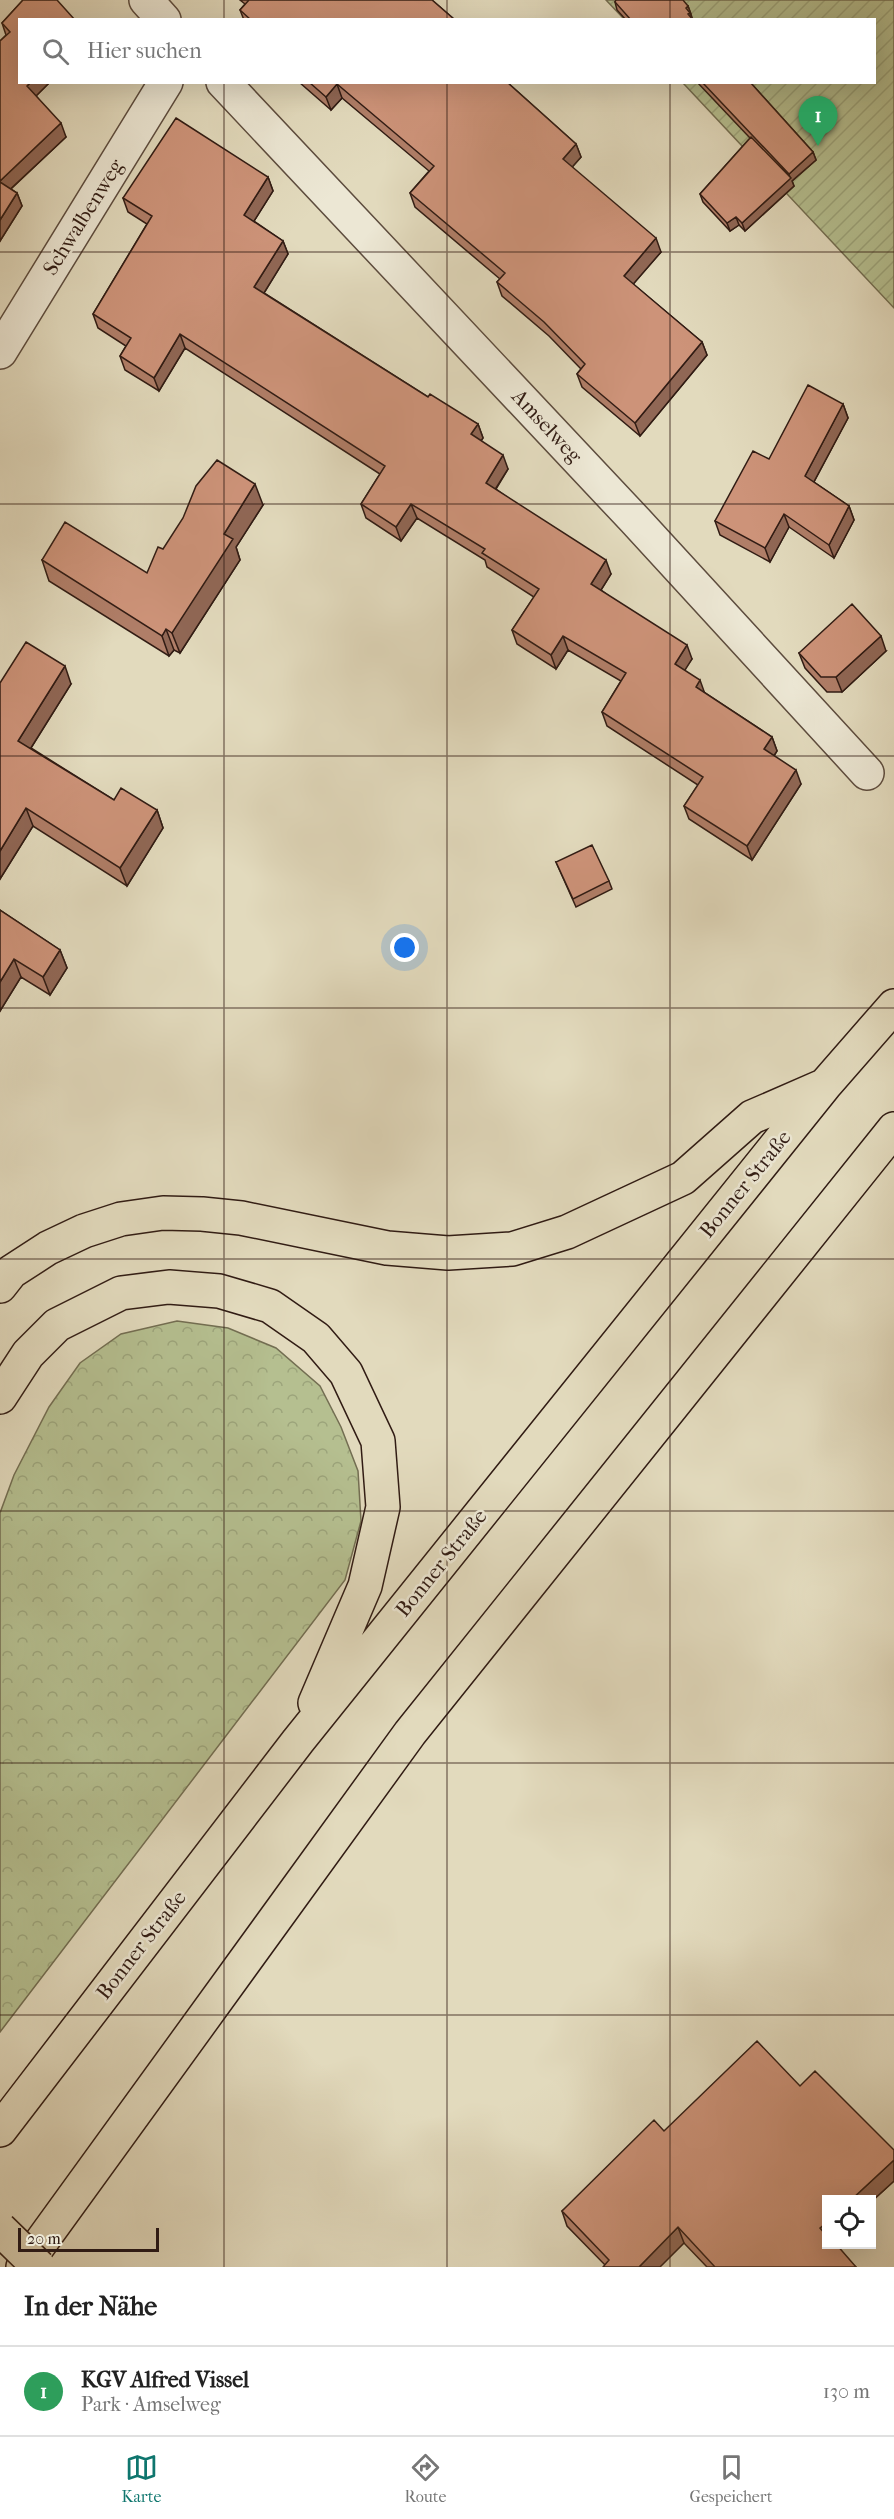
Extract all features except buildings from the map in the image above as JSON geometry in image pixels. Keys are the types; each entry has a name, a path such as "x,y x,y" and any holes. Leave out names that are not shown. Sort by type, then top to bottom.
{"main road":[{"name":"Bonner Straße","path":"0,2130 298,1741 825,1085 894,1006"},
{"path":"0,1286 11,1272 48,1248 84,1231 121,1219 163,1213 241,1218 387,1248 448,1253 512,1249 567,1232 683,1178 752,1117 825,1085"},
{"path":"23,2267 410,1733 894,1129"},
{"path":"0,1397 28,1354 57,1325 121,1293 169,1287 219,1291 270,1306 316,1338 346,1373 378,1441 383,1507 365,1586 298,1741"},
{"path":"0,2229 39,2267"}],"street":[{"path":"146,0 162,18"},
{"name":"Schwalbenweg","path":"0,352 165,84"},
{"name":"Amselweg","path":"225,84 618,502 867,773"}],"green space":[{"path":"606,0 894,0 894,308 684,84 876,84 876,18 623,18"},
{"path":"177,1321 228,1328 276,1348 320,1386 341,1427 358,1471 361,1521 345,1580 0,2032 0,1513 14,1475 49,1407 80,1363 121,1334"}],"place":[{"name":"KGV Alfred Vissel","path":"818,146"}]}
